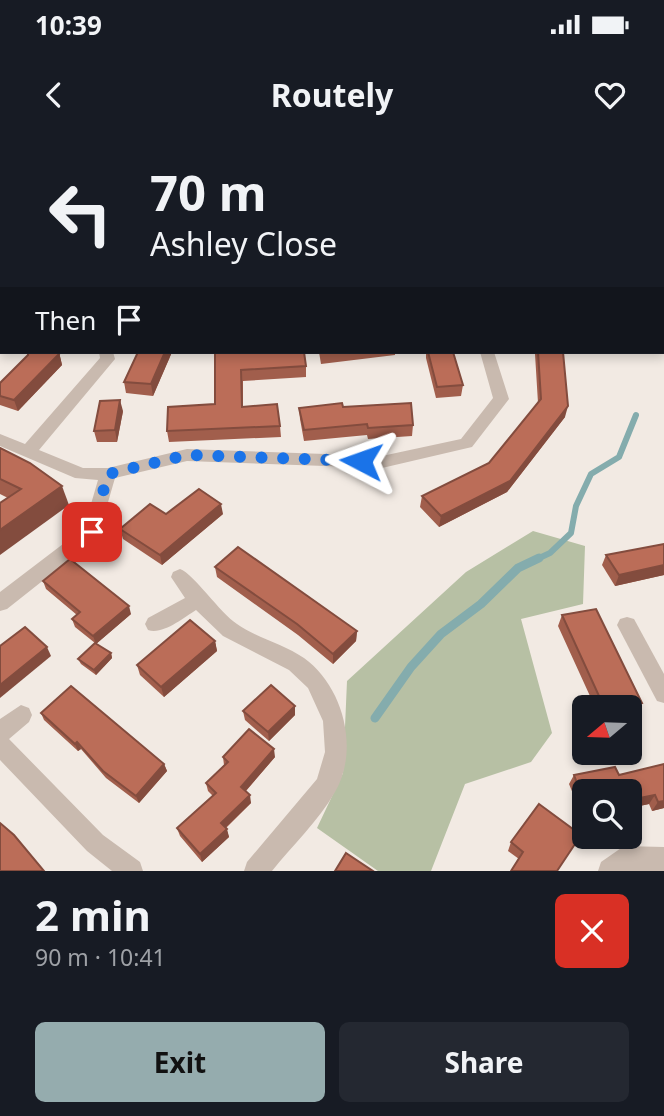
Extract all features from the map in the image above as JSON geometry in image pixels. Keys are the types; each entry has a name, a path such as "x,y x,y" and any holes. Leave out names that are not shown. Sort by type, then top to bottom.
{"street":[{"path":"29,450 108,359 107,354"},
{"path":"0,440 81,474 108,474 187,455 382,462 466,443 500,399 488,354"},
{"path":"0,603 92,532 108,474"},
{"path":"180,577 198,600 230,630 296,664 315,682 334,721 336,752 327,785 256,871"},
{"path":"155,624 198,600"},
{"path":"627,625 664,694"},
{"path":"0,733 21,715"},
{"path":"0,745 95,844 131,871"},
{"path":"610,871 624,858 664,859"}],"green space":[{"path":"533,531 585,546 583,604 521,619 552,733 531,762 465,784 431,871 378,871 317,828 343,773 347,681 466,572"}],"building":[{"path":"59,354 14,400 0,396 0,383 28,355"},
{"path":"137,354 164,354 151,384 124,382"},
{"path":"215,354 304,354 306,366 241,370 242,407 277,404 280,426 167,431 168,407 215,404"},
{"path":"429,354 454,354 463,385 437,387"},
{"path":"538,354 563,354 568,406 510,481 441,516 422,496 489,463 541,399"},
{"path":"120,400 115,430 94,431 100,401"},
{"path":"342,403 343,407 411,403 413,425 368,428 367,424 304,430 299,408"},
{"path":"0,448 30,463 62,486 0,530 0,503 21,489 0,479"},
{"path":"199,489 221,504 160,555 120,529 150,504 166,514"},
{"path":"664,544 664,565 619,575 606,555"},
{"path":"238,547 357,631 333,654 297,624 215,567"},
{"path":"70,559 129,606 93,636 72,619 80,612 43,581"},
{"path":"596,609 638,695 599,695 562,615"},
{"path":"190,620 215,641 161,687 137,665"},
{"path":"25,627 47,647 0,685 0,646"},
{"path":"95,643 111,653 94,670 78,659"},
{"path":"271,685 295,706 268,732 243,711"},
{"path":"71,686 164,764 136,796 103,771 77,742 75,744 41,713"},
{"path":"249,729 274,749 241,787 250,795 221,823 227,829 200,854 177,828 216,793 206,783 228,762 223,757"},
{"path":"664,764 664,801 658,802 655,795 642,798 642,779 575,779 574,775 615,767 619,775"},
{"path":"539,804 572,828 572,848 557,871 511,871 523,852 511,842"},
{"path":"0,823 14,835 44,871 0,871"},
{"path":"346,853 373,871 335,871"}],"waterway":[{"path":"535,560 550,553 571,533 576,506 591,474 619,457 636,415"},
{"path":"375,718 411,667 441,634 481,604 518,568 539,558"}],"route":[{"path":"92,532 108,474 187,455 361,461"}]}
